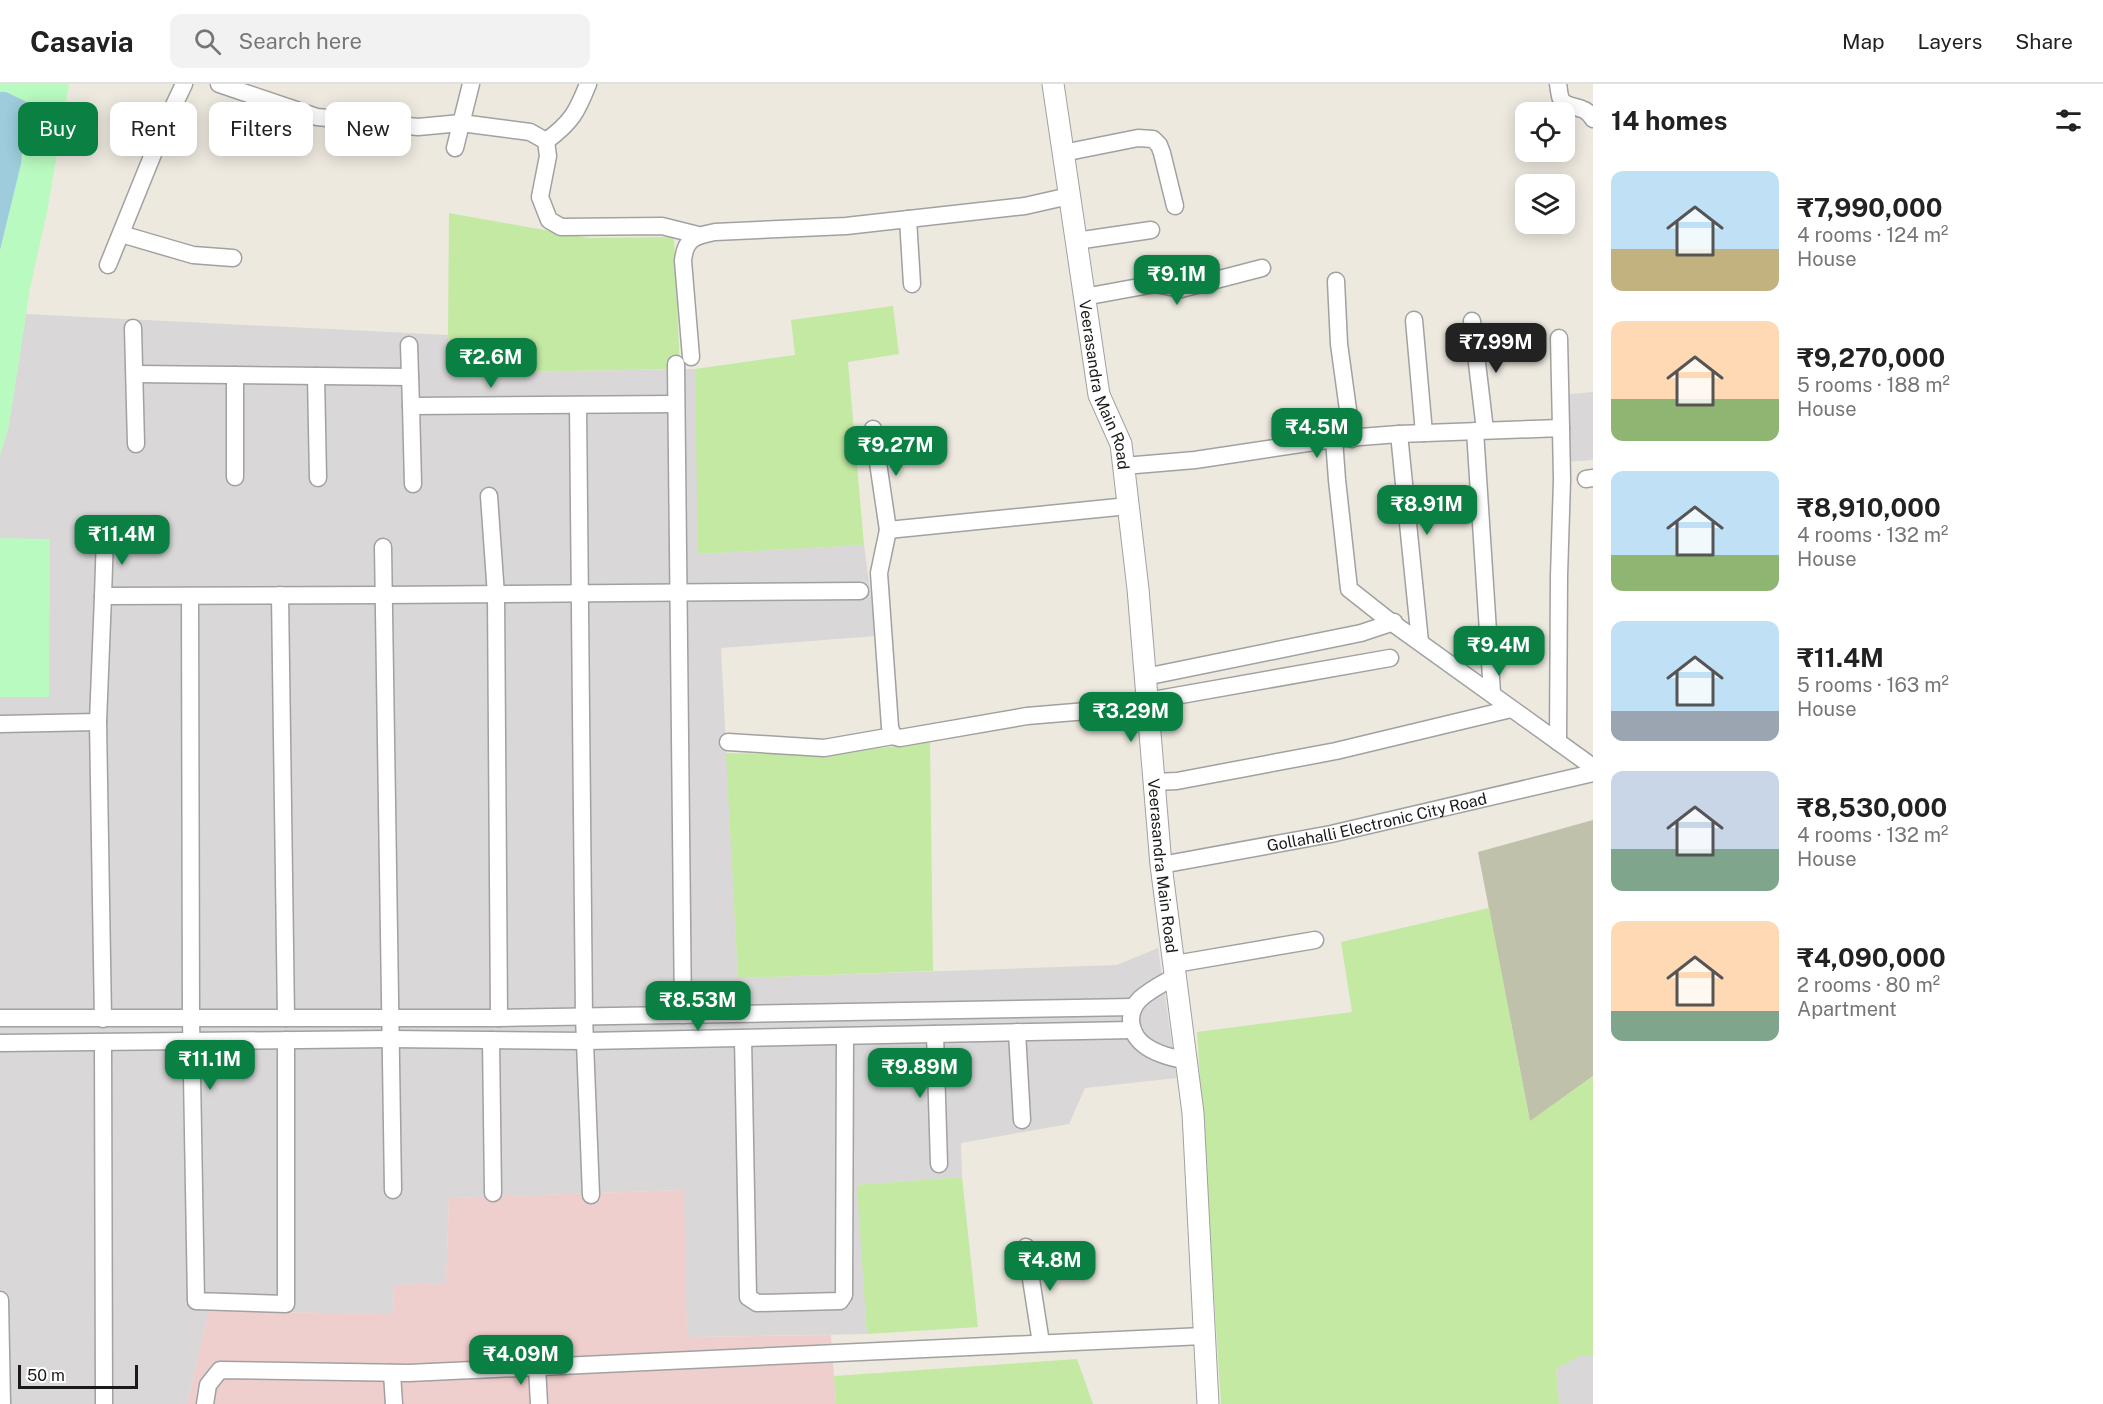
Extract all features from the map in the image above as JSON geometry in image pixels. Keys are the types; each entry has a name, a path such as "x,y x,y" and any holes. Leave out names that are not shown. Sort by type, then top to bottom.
{"street":[{"path":"108,265 166,122 184,84"},
{"path":"219,84 272,104 317,117 418,127 461,123 530,132 546,141"},
{"path":"455,148 471,84"},
{"path":"546,141 565,127 579,108 588,84"},
{"name":"Veerasandra Main Road","path":"1053,84 1099,395 1121,444 1124,466 1161,866 1193,1113 1208,1404"},
{"path":"1558,84 1561,99 1565,103 1586,109 1593,119"},
{"path":"1063,153 1138,138 1153,139 1159,145 1162,153 1175,206"},
{"path":"546,141 548,156 540,197 549,220 561,227 662,226 698,235 715,232 846,226 1025,206 1069,196"},
{"path":"908,219 912,284"},
{"path":"1076,241 1151,230"},
{"path":"121,234 193,255 233,258"},
{"path":"683,1015 675,404 683,361 684,251 689,242 698,235"},
{"path":"1084,297 1155,284 1181,289 1262,268"},
{"path":"1336,281 1339,344 1352,438"},
{"path":"1414,320 1424,433"},
{"path":"1472,321 1480,431 1492,693"},
{"path":"133,328 136,444"},
{"path":"1558,742 1562,485 1559,338"},
{"path":"409,345 413,484"},
{"path":"135,374 410,377"},
{"path":"235,375 235,477"},
{"path":"316,376 318,478"},
{"path":"411,406 675,404"},
{"path":"578,405 584,1017 591,1195"},
{"path":"1124,466 1195,460 1335,439 1399,434 1561,428"},
{"path":"873,429 888,530 879,573 890,727 893,736"},
{"path":"1399,434 1420,642"},
{"path":"1335,439 1337,480 1349,589 1387,619 1593,767"},
{"path":"489,496 496,595 499,1018"},
{"path":"888,530 1128,506"},
{"path":"103,1019 98,722 105,536"},
{"path":"383,547 393,1190"},
{"path":"104,596 860,591"},
{"path":"279,595 286,1018"},
{"path":"190,596 191,1019 196,1301 286,1304 286,1040"},
{"path":"1145,677 1361,633 1394,622"},
{"path":"728,742 824,748 893,736 900,738 1027,716 1147,704 1390,658"},
{"path":"1154,782 1177,781 1336,751 1511,709"},
{"path":"0,724 98,722"},
{"name":"Gollahalli Electronic City Road","path":"1161,866 1331,834 1593,773"},
{"path":"1188,1061 1166,1056 1147,1047 1133,1030 1130,1015 1134,1007 1175,970 1316,940"},
{"path":"0,1018 499,1018 1134,1007"},
{"path":"1022,1120 1024,1032 1032,1009"},
{"path":"0,1043 390,1039 585,1041 1133,1030"},
{"path":"935,1034 939,1164"},
{"path":"742,1038 748,1297 757,1303 840,1301 844,1295 845,1036"},
{"path":"491,1040 493,1193"},
{"path":"103,1043 104,1404"},
{"path":"1026,1247 1041,1343"},
{"path":"0,1300 2,1404"},
{"path":"204,1404 208,1385 220,1370 392,1373 1203,1336"},
{"path":"537,1366 539,1404"},
{"path":"392,1373 394,1404"}],"shaded area":[{"path":"26,314 448,335 455,373 695,369 699,554 864,545 876,636 721,648 738,978 1117,965 1158,948 1177,1078 1085,1088 1069,1124 961,1143 962,1177 858,1185 867,1334 687,1337 683,1190 449,1198 446,1283 394,1285 393,1314 209,1311 187,1404 0,1404 0,455 9,425"},
{"path":"1593,392 1593,460 1564,462 1561,395"},
{"path":"1593,820 1593,1076 1530,1122 1478,852"},
{"path":"684,1190 687,1337 831,1335 836,1404 187,1404 209,1311 393,1314 394,1285 446,1283 449,1198"},
{"path":"1580,1356 1593,1356 1593,1404 1559,1404 1556,1369"}],"green space":[{"path":"0,84 69,84 66,102 27,102 6,92 0,92"},
{"path":"22,156 57,156 30,288 9,425 0,455 0,250"},
{"path":"449,213 589,238 674,237 680,369 455,373 448,335"},
{"path":"893,306 899,354 848,362 864,545 698,554 695,369 795,355 791,320"},
{"path":"0,538 50,539 49,697 0,697"},
{"path":"930,742 933,971 738,978 726,753 823,755"},
{"path":"1489,908 1530,1121 1593,1076 1593,1356 1580,1356 1556,1369 1559,1404 1221,1404 1197,1032 1352,1012 1341,942"},
{"path":"962,1177 978,1327 867,1334 857,1185"},
{"path":"1077,1359 1093,1404 836,1404 834,1376"}],"water":[{"path":"0,92 6,92 27,102 18,102 18,156 22,156 21,164 0,250"}]}
